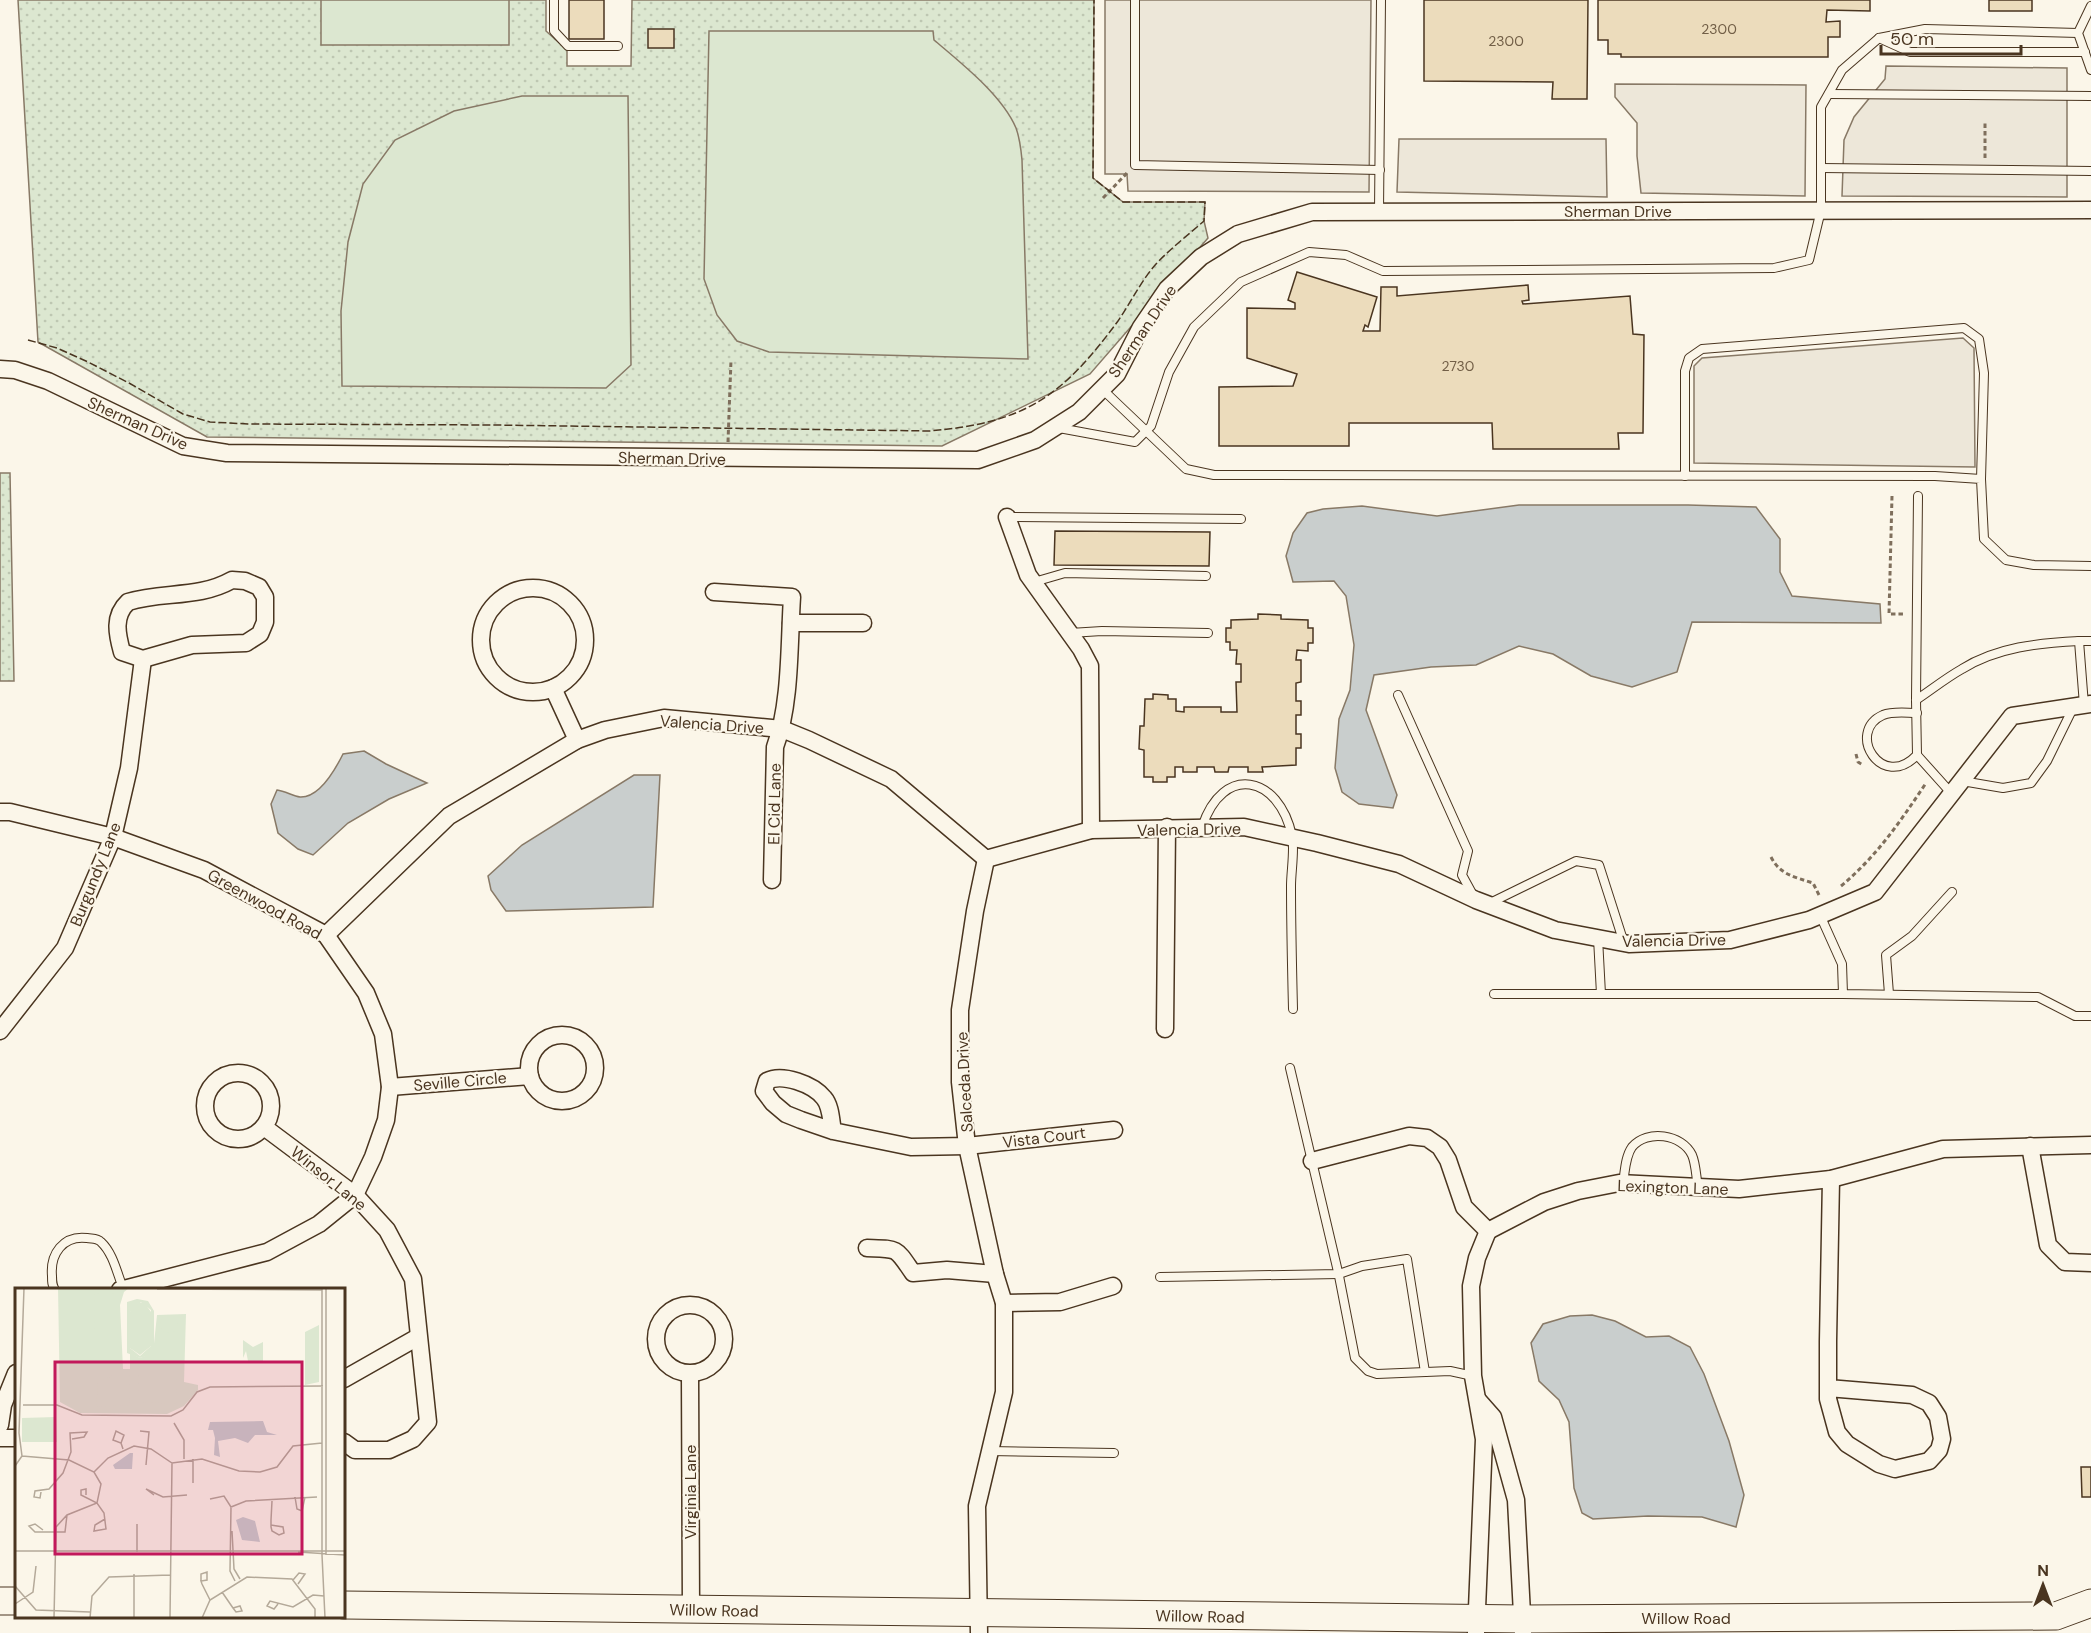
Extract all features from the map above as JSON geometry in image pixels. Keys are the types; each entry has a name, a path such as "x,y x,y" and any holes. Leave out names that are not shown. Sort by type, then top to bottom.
{"main road":[{"name":"Willow Road","path":"345,1605 691,1610 980,1623 1524,1626 2065,1624 2091,1603"}],"street":[{"name":"Sherman Drive","path":"0,369 15,370 48,381 183,446 227,453 978,460 1035,440 1079,412 1117,374 1141,327 1167,289 1201,257 1238,234 1312,212 2091,210"},
{"path":"1007,517 1028,575 1070,633 1090,666 1091,830"},
{"path":"232,580 245,581 259,587 265,597 265,622 260,634 246,643 192,645 143,659 122,652 118,638 117,624 120,609 128,602 218,588 232,580"},
{"path":"528,587 545,589 560,595 573,605 581,619 586,635 584,652 578,667 567,679 553,688 536,692 518,690 501,682 489,668 482,652 481,634 486,616 497,602 512,592 528,587"},
{"name":"El Cid Lane","path":"714,592 792,597 782,729 775,747 772,880"},
{"path":"791,622 862,623"},
{"name":"Burgundy Lane","path":"0,1031 30,996 65,948 113,837 129,768 143,659"},
{"path":"553,688 577,740"},
{"name":"Valencia Drive","path":"326,935 449,816 577,740 605,730 664,718 782,729 809,740 891,779 986,859 1091,830 1244,827 1399,864 1482,902 1555,930 1624,943 1730,939 1809,920 1875,892 2012,716 2083,705"},
{"name":"Greenwood Road","path":"0,812 10,812 113,837 204,870 326,935 366,993 383,1034 390,1087 382,1130 373,1157 355,1195 318,1224 267,1252 126,1288"},
{"path":"1165,1029 1167,827"},
{"name":"Salceda Drive","path":"980,1623 977,1506 1004,1392 1004,1303 995,1274 968,1146 960,1082 960,1010 975,911 986,859"},
{"name":"Seville Circle","path":"390,1087 530,1076"},
{"name":"Winsor Lane","path":"264,1127 355,1195 387,1230 413,1280 428,1422 413,1439 388,1450 355,1450 345,1443"},
{"name":"Vista Court","path":"833,1131 911,1147 968,1146 1114,1130"},
{"path":"1312,1161 1409,1136 1427,1138 1440,1147 1448,1160 1464,1208 1488,1231 1477,1258 1471,1286 1473,1376 1484,1439 1475,1626"},
{"name":"Lexington Lane","path":"1488,1231 1544,1202 1578,1191 1623,1183 1739,1190 1832,1179 1943,1149 2091,1145"},
{"path":"2030,1146 2048,1245 2065,1262 2091,1263"},
{"path":"1827,1388 1912,1395 1929,1403 1938,1417 1942,1439 1939,1450 1929,1461 1894,1469 1879,1464 1847,1444 1837,1432 1827,1399 1827,1388 1832,1179"},
{"path":"867,1248 892,1248 900,1252 913,1273 947,1270 995,1274"},
{"path":"1004,1303 1060,1302 1113,1286"},
{"path":"692,1305 702,1307 712,1313 720,1322 724,1334 724,1345 720,1356 712,1365 690,1374 669,1367 657,1349 656,1338 663,1318 681,1306 692,1305"},
{"path":"345,1378 418,1337"},
{"name":"Virginia Lane","path":"690,1374 691,1610"},
{"path":"0,1425 3,1405 15,1375"},
{"path":"1477,1399 1492,1417 1516,1500 1524,1626"},
{"path":"1483,1487 1512,1485"}],"lane":[{"path":"554,0 554,31 568,46 618,46"},
{"path":"1135,0 1135,165 1380,170"},
{"path":"1379,211 1381,0"},
{"path":"2091,6 2078,33 2091,70"},
{"path":"1055,427 1135,442 1151,426 1169,372 1194,327 1241,282 1309,252 1346,255 1383,271 1774,268 1809,260 1821,210 1821,107 1842,70 1879,38 1925,28 2078,33"},
{"path":"1879,38 1910,52 2085,52"},
{"path":"1829,94 2091,96"},
{"path":"1821,168 2091,171"},
{"path":"1685,476 1685,371 1689,358 1702,349 1964,328 1979,339 1984,373 1981,479 1984,539 2006,560 2034,565 2091,566"},
{"path":"1102,389 1186,468 1214,475 1935,476 1981,479"},
{"path":"1917,713 1882,715 1870,728 1867,736 1870,753 1884,765 1893,767 1911,762 1917,755 1918,496"},
{"path":"1007,517 1241,519"},
{"path":"1034,582 1065,573 1206,576"},
{"path":"1070,633 1102,631 1208,633"},
{"path":"1917,755 1957,787 2003,788 2031,783 2083,705 2079,641"},
{"path":"1916,700 1964,668 2004,651 2037,644 2091,641"},
{"path":"1398,695 1468,851 1462,875 1482,902 1576,861 1599,865 1624,943"},
{"path":"1202,827 1215,799 1231,787 1247,784 1268,790 1282,808 1293,837 1291,927 1293,1009"},
{"path":"1889,994 1886,955 1912,936 1952,892"},
{"path":"1820,915 1842,964 1843,994"},
{"path":"1598,938 1601,994"},
{"path":"1494,994 1889,994 2038,997 2075,1016 2091,1016"},
{"path":"1290,1068 1339,1274 1355,1358 1361,1366 1377,1374 1449,1371 1473,1376"},
{"path":"1623,1183 1630,1149 1650,1136 1659,1136 1684,1143 1692,1156 1698,1187"},
{"path":"54,1288 51,1269 54,1255 63,1243 80,1237 98,1239 110,1252 122,1288"},
{"path":"1160,1277 1339,1274 1362,1266 1407,1259 1425,1372"},
{"path":"989,1452 1114,1453"}],"path":[{"path":"1985,121 1985,170"},
{"path":"1103,198 1135,165"},
{"path":"727,459 731,360"}],"green space":[{"path":"18,0 546,0 546,31 567,50 567,66 631,66 632,0 1094,0 1093,178 1123,202 1205,202 1204,221 1208,238 1090,374 942,446 207,437 38,342"},
{"path":"321,0 509,0 509,45 321,45"},
{"path":"709,31 933,31 934,40 980,80 1010,116 1016,128 1022,160 1028,359 769,352 737,341 717,315 704,279"},
{"path":"522,96 628,96 631,365 606,388 342,386 341,311 348,242 363,184 395,140 454,111"},
{"path":"0,473 10,473 14,681 0,681"}],"shaded area":[{"path":"1105,0 1371,0 1369,192 1128,191 1127,174 1105,174"},
{"path":"1886,66 2067,68 2067,197 1842,196 1844,140 1854,117 1885,79"},
{"path":"1615,84 1806,85 1805,196 1641,193 1637,156 1637,123 1615,97"},
{"path":"1399,139 1606,139 1607,197 1397,192"},
{"path":"1963,338 1974,348 1975,467 1694,463 1694,366 1702,358"},
{"path":"1519,505 1756,507 1780,539 1780,572 1792,596 1880,604 1881,623 1692,622 1677,672 1632,687 1591,676 1553,654 1519,646 1476,665 1431,667 1374,675 1366,710 1397,795 1393,808 1359,804 1342,792 1335,768 1339,719 1350,690 1354,645 1346,596 1334,581 1293,582 1286,556 1293,533 1307,513 1323,509 1362,506 1437,516"},
{"path":"364,751 427,783 389,799 348,823 313,855 298,849 278,833 271,804 277,790 300,797 314,793 321,788 343,754"},
{"path":"634,775 660,775 653,907 506,911 491,890 488,876 522,845"},
{"path":"1592,1315 1615,1321 1646,1337 1669,1336 1690,1347 1704,1374 1729,1441 1744,1495 1736,1527 1702,1517 1648,1516 1593,1519 1582,1513 1574,1488 1569,1422 1559,1400 1539,1381 1531,1343 1543,1324 1570,1316"}],"building":[{"path":"569,0 604,0 604,39 569,39"},
{"path":"1424,0 1588,0 1587,99 1552,99 1553,82 1424,81"},
{"path":"1598,0 1870,0 1870,11 1827,10 1826,22 1840,21 1840,37 1828,37 1828,57 1621,57 1621,54 1608,54 1608,40 1598,40"},
{"path":"1989,0 2032,0 2032,11 1989,11"},
{"path":"648,29 674,29 674,48 648,48"},
{"path":"1297,272 1377,297 1368,327 1365,325 1363,331 1380,331 1381,287 1397,287 1397,296 1528,285 1529,300 1522,301 1523,304 1630,296 1633,334 1644,335 1643,433 1618,433 1619,449 1493,449 1492,423 1349,423 1349,446 1219,446 1219,387 1293,386 1297,374 1247,358 1247,308 1295,309 1295,303 1288,300"},
{"path":"1055,531 1210,532 1209,566 1054,565"},
{"path":"1258,614 1281,615 1281,619 1308,620 1308,628 1313,628 1313,643 1308,643 1308,651 1297,650 1296,660 1301,660 1301,682 1296,683 1296,701 1301,701 1301,715 1296,715 1296,734 1301,734 1301,748 1296,748 1296,765 1262,767 1263,772 1248,772 1248,767 1229,767 1228,772 1215,772 1214,767 1197,767 1197,772 1183,772 1183,767 1175,767 1175,777 1167,777 1167,782 1153,782 1153,777 1144,777 1144,750 1139,749 1140,726 1144,726 1145,699 1153,699 1153,694 1168,695 1168,699 1176,699 1176,711 1184,712 1184,707 1221,707 1221,712 1237,712 1236,682 1241,682 1241,664 1236,664 1237,650 1230,650 1230,642 1226,642 1226,628 1231,628 1231,620 1258,619"},
{"path":"2081,1467 2091,1467 2091,1497 2082,1497"}],"fence":[{"path":"28,340 57,348 129,383 183,414 210,422 929,431 991,421 1016,413 1059,387 1098,347 1156,264 1204,221 1205,202 1123,202 1093,178 1094,0"}]}
